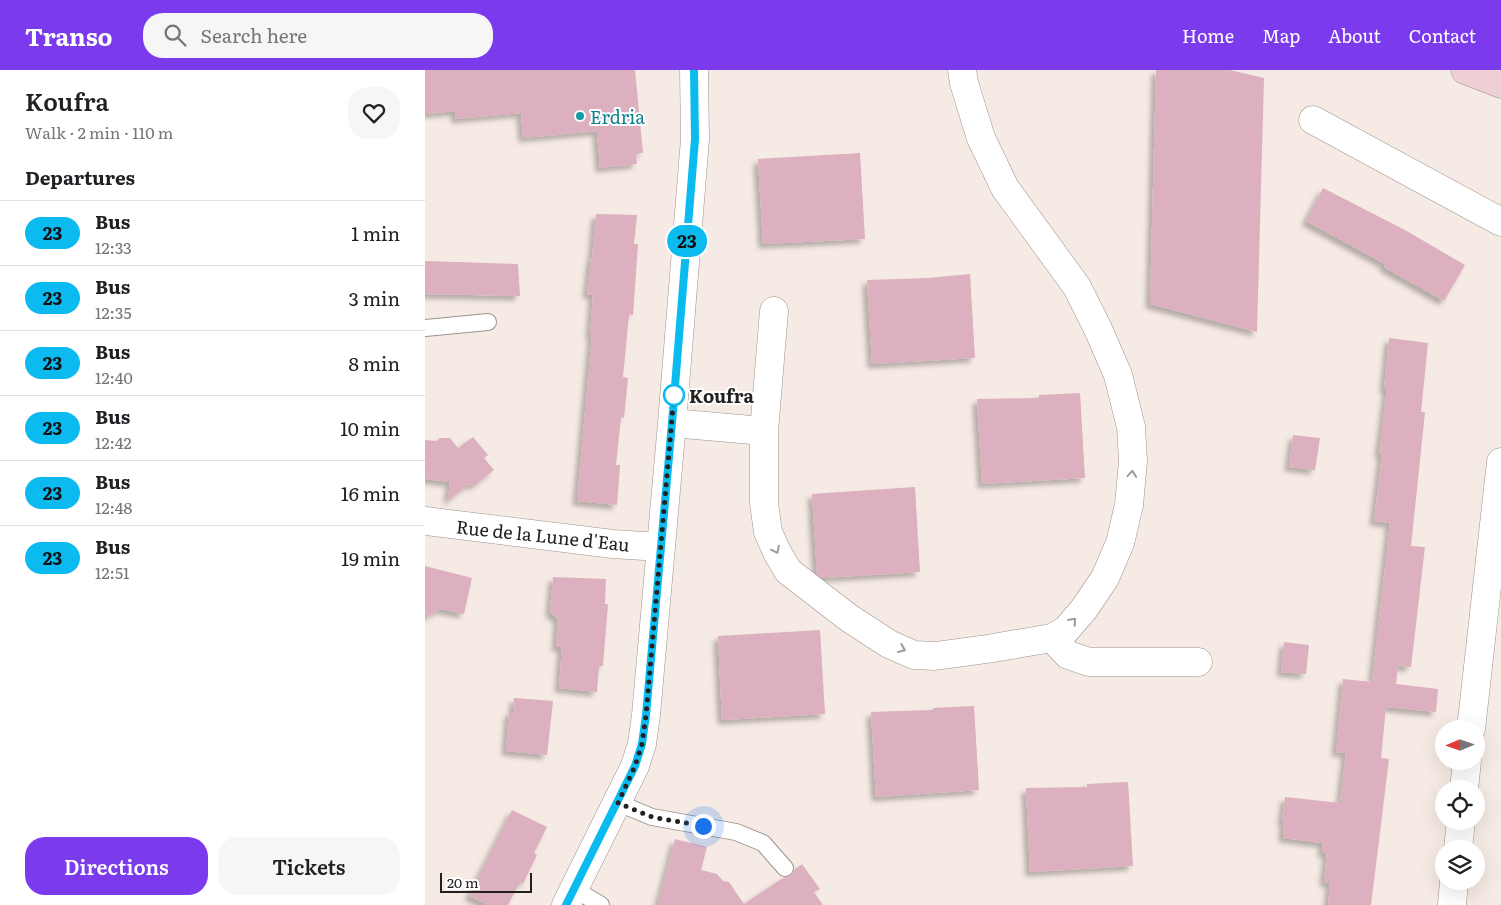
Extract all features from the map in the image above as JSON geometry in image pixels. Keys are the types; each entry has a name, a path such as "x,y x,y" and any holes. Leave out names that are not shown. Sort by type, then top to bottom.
{"street":[{"path":"570,897 618,803 635,766 642,744 672,423 695,139 694,70"},
{"path":"774,311 764,431 764,503 768,532 788,571 849,618 889,644 914,654 935,656 1052,638 1066,630 1084,609 1105,578 1120,543 1129,505 1133,470 1131,427 1118,375 1098,329 1077,288 1005,188 981,138 964,83 962,70"},
{"path":"1465,70 1501,84"},
{"path":"1313,120 1501,222"},
{"path":"672,423 764,431"},
{"path":"1472,720 1501,462"},
{"name":"Rue de la Lune d'Eau","path":"425,521 613,544 660,547"},
{"path":"1052,638 1069,656 1089,662 1198,662"},
{"path":"1452,905 1453,890"}],"lane":[{"path":"425,328 488,322"},
{"path":"618,803 652,817 736,832 763,843 785,868"},
{"path":"570,897 601,905"}],"building":[{"name":"Erdria","path":"425,70 635,70 643,153 636,153 637,164 600,168 597,131 523,138 521,113 456,119 455,111 425,114"},
{"path":"1156,70 1230,70 1264,78 1257,332 1150,304"},
{"path":"860,153 865,239 763,244 758,159"},
{"path":"1323,188 1405,230 1465,265 1444,301 1384,267 1385,264 1306,221"},
{"path":"596,214 637,215 634,244 638,244 633,315 629,314 623,377 628,378 624,418 621,417 616,465 620,465 617,505 577,501 592,335 590,335 593,295 587,294"},
{"path":"425,261 518,264 520,296 425,294"},
{"path":"970,274 975,358 872,364 867,280 929,278"},
{"path":"1389,338 1428,343 1421,412 1425,412 1411,546 1425,547 1411,667 1398,666 1396,684 1438,689 1436,712 1386,707 1381,758 1389,759 1371,905 1328,905 1330,883 1324,882 1327,853 1322,853 1323,843 1283,838 1284,822 1282,821 1285,797 1340,803 1346,753 1336,752 1343,679 1372,682 1390,523 1374,521 1382,454 1379,454 1387,389 1384,389"},
{"path":"1080,393 1085,478 982,484 977,399 1039,398 1039,395"},
{"path":"1293,435 1320,438 1315,470 1289,467"},
{"path":"473,437 488,455 484,458 494,470 475,485 469,484 448,501 450,482 425,479 425,440 436,441 440,438 450,438 458,448"},
{"path":"915,487 920,572 822,578 817,574 812,494"},
{"path":"425,566 472,578 464,614 440,609 425,618"},
{"path":"553,577 606,579 605,604 608,604 603,666 599,666 597,692 559,688 562,647 556,647 558,619 550,612"},
{"path":"820,630 825,714 722,720 718,636"},
{"path":"1284,642 1309,645 1306,674 1281,672"},
{"path":"514,698 553,701 547,755 506,751 509,712 513,712"},
{"path":"974,706 979,790 876,797 871,712 933,710 933,708"},
{"path":"1128,782 1133,866 1030,872 1026,788 1087,787 1087,784"},
{"path":"512,810 547,827 534,853 537,855 523,884 520,882 508,905 488,905 469,896"},
{"path":"675,839 707,847 701,870 717,874 723,881 729,882 744,904 783,878 791,876 795,869 802,864 820,889 814,892 823,905 658,905"}],"bus line":[{"name":"23","path":"566,905 618,803 635,766 642,744 672,423 695,139 694,70"}],"place":[{"name":"Erdria","path":"580,116"},
{"name":"Koufra","path":"674,395"}],"route":[{"path":"674,395 646,715 642,744 635,766 618,803 652,817 703,826"}]}
